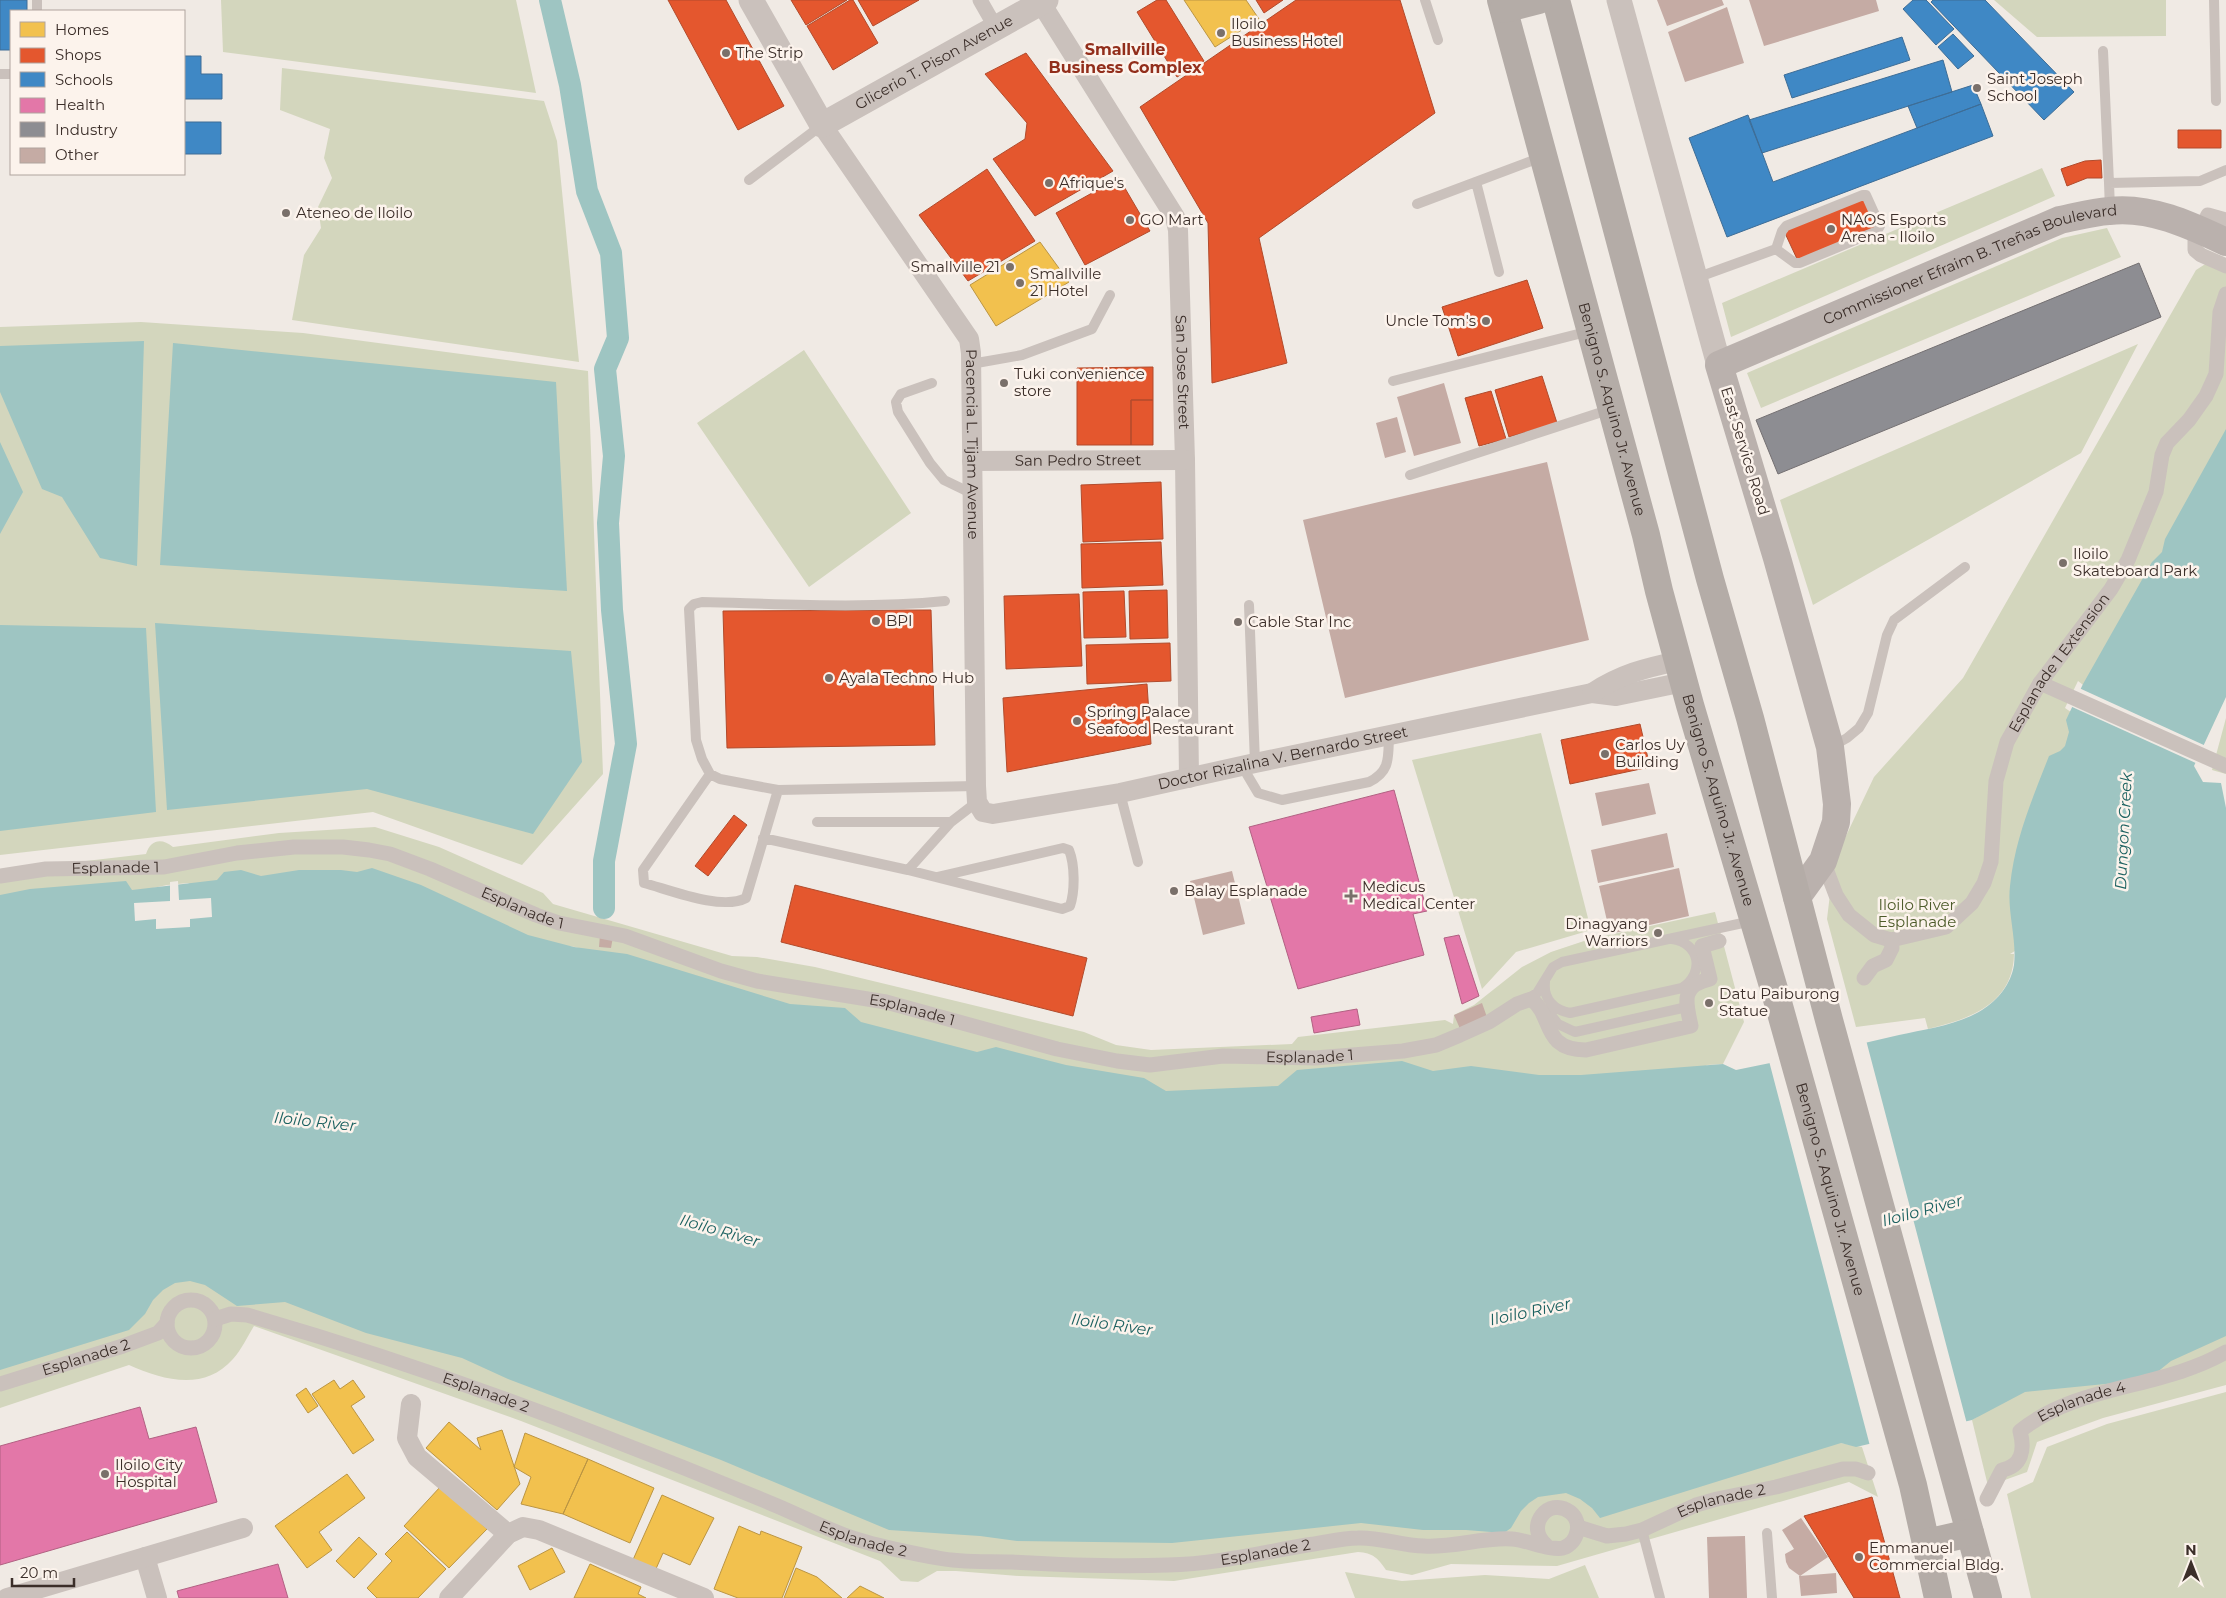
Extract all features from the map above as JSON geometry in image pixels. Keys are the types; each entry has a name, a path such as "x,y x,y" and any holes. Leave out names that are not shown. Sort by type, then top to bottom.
{"highway":[{"path":"1503,5 1539,0"},
{"path":"1556,0 1710,579 1750,718 1829,1020 1988,1598"},
{"name":"Benigno S. Aquino Jr. Avenue","path":"1503,5 1681,671 1752,921 1779,1006 1784,1032 1913,1486 1938,1598"},
{"path":"1926,1543 1970,1533"}],"main road":[{"name":"Commissioner Efraim B. Treñas Boulevard","path":"1719,365 2060,220 2110,210 2146,212 2216,232"},
{"name":"East Service Road","path":"1719,365 1777,558 1830,747 1837,804 1836,822 1823,861 1797,897"}],"street":[{"name":"Pacencia L. Tijam Avenue","path":"752,0 822,125 969,339 972,364 977,794"},
{"path":"980,0 996,28"},
{"name":"East Service Road","path":"1619,0 1719,365"},
{"name":"Glicerio T. Pison Avenue","path":"822,125 1043,2"},
{"name":"San Jose Street","path":"1043,2 1175,217 1178,230 1186,460 1189,778"},
{"path":"2216,232 2195,240 2194,250 2226,266"},
{"name":"Esplanade 1 Extension","path":"1891,940 1946,927 1972,903 1984,883 1991,862 1994,802 2001,759 2014,726 2040,683 2112,588 2128,560 2156,492 2162,455 2167,442 2189,420 2206,396 2216,374 2220,312 2226,294"},
{"name":"San Pedro Street","path":"972,461 1186,460"},
{"name":"Doctor Rizalina V. Bernardo Street","path":"977,794 983,812 993,814 1120,793 1249,764 1592,693 1610,681 1631,672 1681,671"},
{"path":"2040,683 2221,763"},
{"name":"Esplanade 1","path":"0,876 46,869 164,867 219,856 294,847 343,847 369,850 390,854 430,869 536,915 559,923 625,936 668,950 721,971 757,980 886,1002 1057,1049 1116,1061 1150,1065 1223,1056 1315,1058 1403,1051 1436,1045 1460,1035 1489,1022 1525,1000"},
{"path":"1823,861 1836,895 1849,915 1874,934 1891,940 1890,955 1886,960 1873,966 1864,978"},
{"path":"1525,1000 1531,999 1542,1010 1548,1029 1557,1040 1579,1050 1691,1026 1685,1000 1689,990 1699,982 1710,979 1702,946 1719,941"},
{"name":"Esplanade 2","path":"0,1384 123,1346 158,1333 167,1323 172,1309 185,1300 193,1300 207,1306 215,1318 231,1314 247,1315 387,1358 604,1436 774,1504 829,1530 861,1541 943,1559 1050,1564 1171,1565 1214,1561 1360,1538 1424,1546 1448,1546 1504,1539 1559,1548 1566,1547 1575,1538 1578,1527 1607,1536 1642,1530 1696,1505 1716,1499 1776,1487 1843,1470 1856,1469 1868,1473"},
{"path":"167,1323 168,1331 178,1344 193,1347 208,1340 213,1334 215,1318"},
{"name":"Esplanade 4","path":"1987,1499 2002,1470 2012,1468 2018,1463 2022,1446 2020,1432 2037,1419 2063,1406 2197,1367 2226,1352"},
{"path":"411,1404 407,1438 417,1457 508,1534"},
{"path":"1546,1545 1540,1541 1537,1528 1541,1516 1546,1511 1552,1508 1565,1510 1575,1518 1578,1527"},
{"path":"449,1598 508,1534 523,1527 539,1530 704,1598"},
{"path":"7,1598 243,1528"},
{"path":"145,1557 157,1598"}],"lane":[{"path":"1426,0 1438,40"},
{"path":"2214,0 2216,101"},
{"path":"2103,51 2110,210"},
{"path":"749,180 822,125"},
{"path":"1417,204 1543,156"},
{"path":"2109,183 2200,181 2226,170"},
{"path":"1476,182 1499,272"},
{"path":"1863,195 1866,195 1880,226 1877,231 1800,263 1796,263 1776,250 1782,231 1786,226 1863,195"},
{"path":"1696,278 1776,250"},
{"path":"972,364 1022,355 1092,329 1110,295"},
{"path":"1393,381 1591,331"},
{"path":"932,383 901,394 896,402 898,412 930,464 944,480 973,494"},
{"path":"1410,475 1611,409"},
{"path":"1830,747 1847,738 1859,728 1868,713 1888,635 1894,620 1965,567"},
{"path":"945,601 840,604 702,602 694,604 689,609 696,740 702,759 710,774 720,780 778,790 977,794"},
{"path":"1249,605 1249,764 1258,793 1282,800 1370,782 1379,777 1386,769 1389,735"},
{"path":"710,774 643,870 644,883 710,901 739,902 746,898 778,790"},
{"path":"1120,793 1138,862"},
{"path":"908,870 977,794"},
{"path":"817,822 951,822"},
{"path":"763,838 908,870 1062,909 1070,906 1073,898 1071,857 1069,850 1063,848 937,877"},
{"path":"1687,1007 1575,1032 1564,1028 1552,1019 1544,1002 1542,988 1553,967 1562,962 1752,921"},
{"path":"1548,974 1545,989 1549,1002 1555,1008 1570,1013 1682,988 1694,977 1696,969 1695,956 1690,948 1682,942 1673,939 1661,940"},
{"path":"1525,1000 1542,988"},
{"path":"1642,1530 1660,1598"},
{"path":"1767,1532 1772,1598"}],"green space":[{"path":"221,0 516,0 536,93 223,52"},
{"path":"1994,0 2166,0 2166,36 2037,37"},
{"path":"282,68 544,101 557,141 579,362 292,320 304,255 321,228 318,207 332,178 324,158 330,129 280,110"},
{"path":"2042,168 2055,196 1731,337 1722,303"},
{"path":"2107,228 2121,257 1761,408 1747,373 2062,238"},
{"name":"Iloilo River Esplanade","path":"2218,256 2226,261 2226,496 2091,691 2078,681 2065,708 2090,725 2023,946 2010,954 2014,954 2012,971 2006,985 1997,997 1986,1006 1973,1014 1944,1025 1928,1029 1925,1018 1856,1027 1827,919 1834,861 1874,777 1963,678 2196,270"},
{"path":"141,322 303,333 588,371 603,774 522,865 373,812 0,855 0,327"},
{"path":"2138,344 2081,453 1813,605 1780,500"},
{"path":"804,350 911,513 809,587 697,423"},
{"path":"2226,718 2226,774 2212,770"},
{"path":"1541,733 1591,930 1516,952 1482,989 1412,760"},
{"path":"375,827 439,847 543,893 553,904 732,956 757,957 815,967 1084,1032 1116,1045 1151,1050 1292,1044 1298,1037 1445,1020 1453,1024 1454,1015 1474,1005 1522,967 1551,952 1590,939 1715,912 1744,1022 1723,1064 1707,1065 1686,1082 1116,1103 575,947 203,892 188,883 167,885 0,921 0,871 146,854 151,845 161,841 173,847 279,833"},
{"path":"176,1259 269,1295 1822,1428 1841,1443 1862,1447 1878,1497 1849,1482 1557,1566 1451,1564 1412,1575 1386,1570 1375,1557 1358,1552 1174,1581 1019,1576 937,1571 918,1582 901,1581 880,1561 521,1421 254,1326 233,1359 222,1369 209,1376 183,1380 156,1375 129,1365 0,1408 0,1329"},
{"path":"2226,1318 2226,1385 2103,1418 2037,1442 2027,1472 1988,1486 1972,1420 1977,1417 1974,1400"},
{"path":"2226,1392 2226,1598 2031,1598 2007,1494 2033,1482 2047,1447 2107,1424"},
{"path":"1585,1565 1599,1598 1355,1598 1345,1572 1402,1581 1485,1575 1549,1579"}],"water":[{"path":"144,341 137,566 100,558 62,497 42,489 0,392 0,346"},
{"path":"173,343 556,382 567,591 160,565"},
{"path":"2226,429 2226,697 2194,766 2203,782 2221,783 2226,808 2226,1336 2171,1361 2156,1373 2115,1383 2025,1392 1972,1420 1856,1447 1841,1443 1600,1518 1592,1508 1580,1499 1566,1493 1538,1497 1521,1511 1511,1528 1504,1533 1466,1530 1423,1530 1361,1523 1172,1543 1017,1541 980,1536 889,1530 721,1460 508,1379 462,1358 366,1333 285,1302 237,1306 205,1285 190,1281 175,1283 163,1290 153,1300 145,1314 129,1330 0,1370 0,895 30,889 126,881 132,890 217,880 224,872 241,870 261,876 299,870 357,872 372,868 421,885 528,935 574,947 627,954 790,1004 845,1008 861,1022 977,1052 996,1047 1066,1065 1144,1078 1166,1091 1278,1086 1297,1070 1402,1061 1433,1071 1471,1066 1539,1075 1581,1075 1723,1064 1736,1070 1931,1028 1973,1015 1993,1001 2003,991 2010,979 2015,955 2009,896 2012,868 2020,835 2049,756 2060,751 2065,746 2069,732 2066,720 2083,684 2152,562 2162,552 2165,539"},
{"path":"0,442 23,492 0,534"},
{"path":"155,623 571,651 582,762 533,834 367,789 167,810"},
{"path":"0,625 146,628 156,812 0,831"}],"pier":[{"path":"2079,688 2206,746 2198,764 2070,706"},
{"path":"178,881 179,900 211,898 212,917 190,919 190,927 156,929 156,919 135,921 134,903 170,901 170,882"},
{"path":"1866,1040 1967,1424 1870,1446 1769,1061"}],"building: Homes":[{"name":"Iloilo Business Hotel","path":"1184,0 1246,0 1259,19 1215,47"},
{"name":"Smallville 21 Hotel","path":"1040,242 1069,282 996,326 970,285"},
{"path":"334,1380 340,1389 353,1380 365,1397 351,1406 374,1440 353,1454 312,1394"},
{"path":"306,1388 318,1406 308,1413 296,1395"},
{"path":"449,1422 481,1450 477,1438 502,1430 520,1484 497,1510 426,1448"},
{"path":"525,1433 588,1459 563,1514 521,1504 531,1477 514,1467"},
{"path":"588,1459 654,1488 630,1543 563,1514"},
{"path":"347,1474 365,1498 319,1532 332,1550 307,1568 275,1526"},
{"path":"441,1486 487,1529 449,1568 404,1526"},
{"path":"662,1495 714,1518 690,1565 663,1553 655,1571 632,1562"},
{"path":"739,1526 760,1535 761,1531 802,1547 782,1598 738,1598 714,1589"},
{"path":"407,1532 446,1569 418,1598 377,1598 367,1588 392,1561 385,1554"},
{"path":"359,1537 377,1554 354,1578 336,1561"},
{"path":"552,1548 565,1572 530,1590 518,1566"},
{"path":"590,1564 641,1587 638,1594 646,1598 574,1598"},
{"path":"796,1568 817,1577 842,1598 784,1598"},
{"path":"860,1586 884,1598 847,1598"}],"building: Shops":[{"name":"The Strip","path":"668,0 726,0 784,106 738,130"},
{"path":"791,0 847,0 806,25"},
{"path":"853,0 878,43 833,70 807,26"},
{"path":"858,0 919,0 873,26"},
{"path":"1157,0 1166,0 1204,61 1177,77 1137,12"},
{"path":"1256,0 1283,0 1264,13"},
{"path":"1296,0 1400,0 1435,113 1259,238 1287,363 1212,383 1208,223 1140,107"},
{"path":"1026,53 1113,171 1035,216 993,159 1025,139 1027,123 985,74"},
{"path":"2178,130 2221,130 2221,148 2178,148"},
{"path":"2101,160 2102,178 2087,178 2067,186 2061,169 2085,161"},
{"path":"987,169 1035,241 968,281 919,215"},
{"path":"1119,178 1150,231 1085,265 1056,213"},
{"name":"NAOS Esports Arena - Iloilo","path":"1864,197 1877,227 1798,261 1784,231"},
{"path":"1527,280 1543,328 1458,356 1442,307"},
{"path":"1153,367 1153,400 1131,400 1131,445 1077,445 1077,368"},
{"path":"1542,376 1557,423 1509,437 1495,390"},
{"path":"1491,391 1506,439 1479,446 1465,398"},
{"path":"1131,400 1153,400 1153,445 1131,445"},
{"path":"1161,482 1163,539 1083,542 1081,485"},
{"path":"1161,542 1163,585 1082,588 1081,544"},
{"path":"1167,590 1168,638 1130,639 1129,591"},
{"path":"1124,591 1126,637 1084,638 1083,592"},
{"path":"1079,594 1082,666 1006,669 1004,596"},
{"name":"Ayala Techno Hub","path":"931,610 935,745 727,748 723,611"},
{"path":"1170,643 1171,681 1087,684 1086,645"},
{"name":"Spring Palace Seafood Restaurant","path":"1147,684 1151,744 1007,772 1003,698"},
{"name":"Carlos Uy Building","path":"1640,724 1650,767 1570,784 1561,740"},
{"path":"734,815 747,825 708,876 695,866"},
{"path":"795,885 1087,958 1073,1016 781,942"},
{"name":"Emmanuel Commercial Bldg.","path":"1872,1497 1900,1598 1854,1598 1804,1516"}],"building: Schools":[{"path":"0,0 27,0 27,10 10,10 10,50 0,50"},
{"path":"1913,0 1926,0 1954,29 1936,45 1903,9"},
{"path":"1933,0 1985,0 2074,92 2044,120 1931,2"},
{"path":"1953,34 1974,56 1958,69 1938,47"},
{"path":"1902,37 1910,60 1792,98 1784,75"},
{"path":"185,56 201,56 201,74 222,74 222,99 185,99"},
{"path":"1943,60 1952,92 1762,153 1749,120"},
{"path":"1973,85 1981,104 1917,128 1908,106"},
{"path":"1981,104 1993,136 1727,237 1689,138 1748,115 1773,182"},
{"path":"185,122 221,122 221,154 185,154"}],"building: Health":[{"path":"1394,790 1427,911 1413,914 1424,955 1298,989 1249,827"},
{"path":"1459,935 1479,996 1462,1004 1444,938"},
{"path":"1357,1009 1360,1025 1314,1033 1311,1017"},
{"name":"Iloilo City Hospital","path":"140,1407 149,1439 196,1427 217,1502 0,1565 0,1446"},
{"path":"278,1564 288,1598 179,1598 177,1591"}],"building: Industry":[{"path":"2139,263 2161,317 1778,474 1756,420"}],"building: Other":[{"path":"1657,0 1722,0 1724,5 1667,26"},
{"path":"1749,0 1876,0 1879,11 1764,46"},
{"path":"1727,7 1744,63 1685,82 1668,32"},
{"path":"1444,383 1461,443 1414,456 1397,397"},
{"path":"1397,417 1406,452 1385,458 1376,423"},
{"path":"1547,462 1589,640 1345,698 1303,520"},
{"path":"1649,783 1656,814 1602,826 1595,793"},
{"path":"1667,833 1674,867 1598,883 1591,850"},
{"path":"1679,868 1689,916 1610,934 1599,886"},
{"path":"1232,871 1245,924 1203,935 1190,881"},
{"path":"600,935 613,937 611,948 599,947"},
{"path":"1482,1003 1488,1020 1461,1031 1454,1015"},
{"path":"1801,1518 1828,1557 1800,1576 1789,1568 1786,1562 1785,1554 1794,1549 1782,1530"},
{"path":"1745,1536 1747,1598 1709,1598 1707,1537"},
{"path":"1836,1573 1837,1593 1801,1596 1799,1576"}],"waterway":[{"path":"550,0 570,85 587,191 611,253 618,338 605,369 614,456 608,523 612,610 626,744 604,861 604,908"}],"place":[{"name":"Iloilo Business Hotel","path":"1221,33"},
{"name":"The Strip","path":"726,53"},
{"name":"Saint Joseph School","path":"1977,88"},
{"name":"Afrique's","path":"1049,183"},
{"name":"Ateneo de Iloilo","path":"286,213"},
{"name":"GO Mart","path":"1130,220"},
{"name":"NAOS Esports Arena - Iloilo","path":"1831,229"},
{"name":"Smallville 21","path":"1010,267"},
{"name":"Smallville 21 Hotel","path":"1020,283"},
{"name":"Uncle Tom's","path":"1486,321"},
{"name":"Tuki convenience store","path":"1004,383"},
{"name":"Iloilo Skateboard Park","path":"2063,563"},
{"name":"BPI","path":"876,621"},
{"name":"Cable Star Inc","path":"1238,622"},
{"name":"Ayala Techno Hub","path":"829,678"},
{"name":"Spring Palace Seafood Restaurant","path":"1077,721"},
{"name":"Carlos Uy Building","path":"1605,754"},
{"name":"Balay Esplanade","path":"1174,891"},
{"name":"Medicus Medical Center","path":"1351,896"},
{"name":"Dinagyang Warriors","path":"1658,933"},
{"name":"Datu Paiburong Statue","path":"1709,1003"},
{"name":"Iloilo City Hospital","path":"105,1474"},
{"name":"Emmanuel Commercial Bldg.","path":"1859,1557"}],"district":[{"name":"Smallville Business Complex","path":"1125,58"}],"water label":[{"name":"Dungon Creek","path":"2123,831"},
{"name":"Iloilo River","path":"315,1121"},
{"name":"Iloilo River","path":"1922,1210"},
{"name":"Iloilo River","path":"720,1230"},
{"name":"Iloilo River","path":"1530,1311"},
{"name":"Iloilo River","path":"1112,1324"}]}
